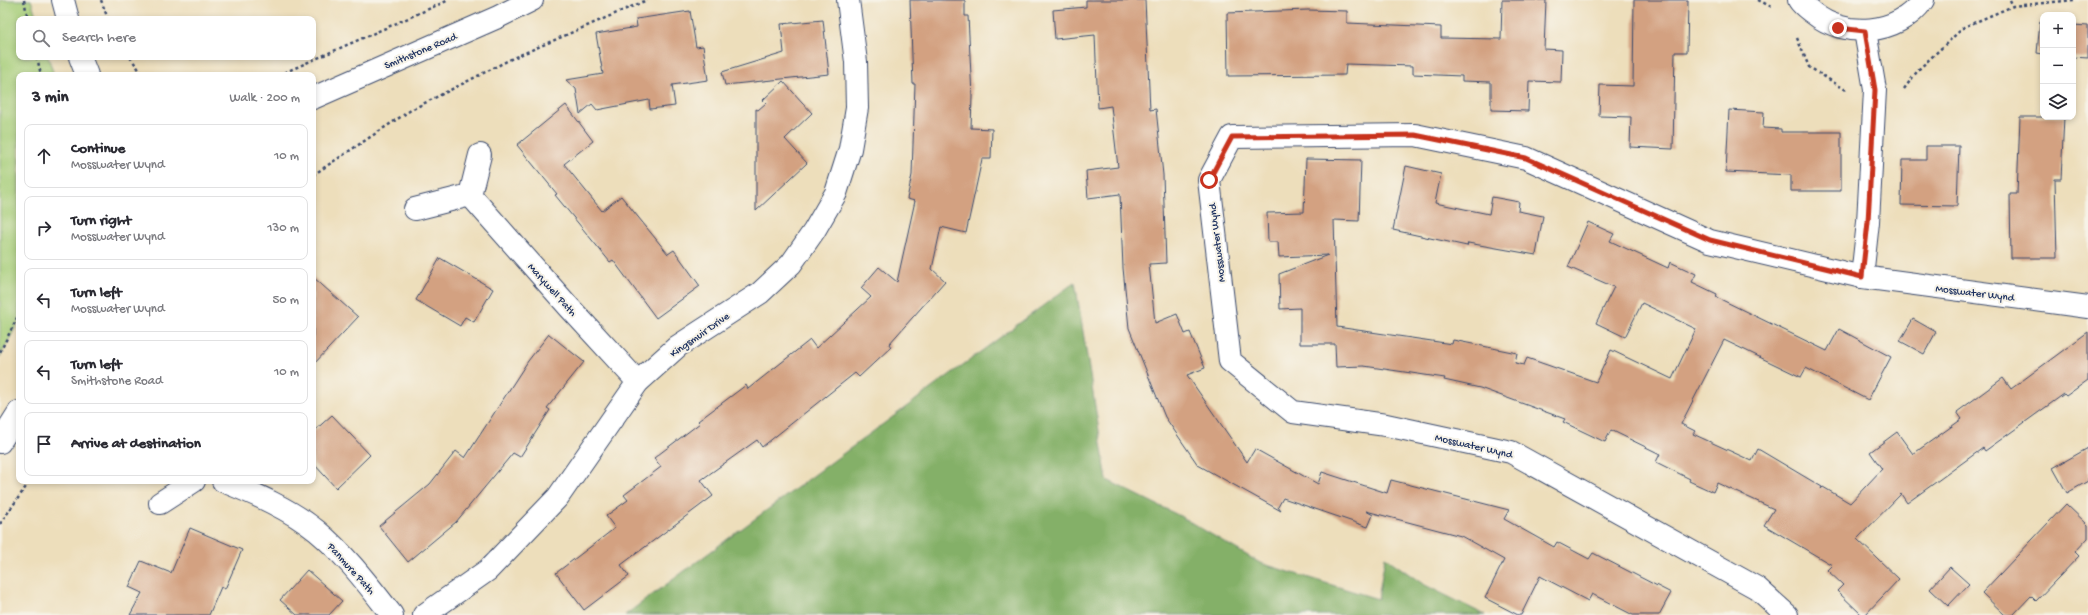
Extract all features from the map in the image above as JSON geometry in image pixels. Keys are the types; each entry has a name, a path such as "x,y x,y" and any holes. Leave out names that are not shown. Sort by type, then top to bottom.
{"street":[{"path":"63,0 67,16"},
{"name":"Kingsmuir Drive","path":"424,615 488,570 558,497 638,382 678,346 760,293 792,264 814,231 836,193 850,149 857,108 856,62 848,0"},
{"path":"1799,0 1824,22 1838,28 1865,31 1890,25 1917,8 1923,0"},
{"name":"Smithstone Road","path":"316,97 531,1"},
{"path":"1862,277 1868,222 1875,90 1865,31"},
{"path":"81,60 86,72"},
{"name":"Mosswater Wynd","path":"1786,615 1757,588 1511,452 1386,426 1293,412 1230,361 1209,180 1232,137 1415,135 1526,158 1710,240 1862,277 2088,307"},
{"path":"416,209 470,195 480,155"},
{"name":"Marywell Path","path":"470,195 568,307 638,382"},
{"path":"0,442 16,417"},
{"path":"160,503 189,484"},
{"name":"Panmure Path","path":"231,484 251,492 317,530 345,557 392,615"}],"path":[{"path":"24,0 27,16"},
{"path":"101,0 107,16"},
{"path":"316,59 449,0"},
{"path":"316,173 410,110 513,58 647,0"},
{"path":"1758,0 1776,8"},
{"path":"2010,0 2013,6"},
{"path":"1796,34 1809,67 1874,108 1893,104 1919,69 1964,27 2013,6 2074,0"},
{"path":"38,60 40,72"},
{"path":"132,60 141,72"},
{"path":"287,72 314,60"},
{"path":"0,352 16,320"},
{"path":"0,524 28,484"}],"green space":[{"path":"0,0 31,0 36,16 16,16 16,60 49,60 53,72 16,72 16,327 0,357"},
{"path":"1075,282 1107,480 1180,516 1260,563 1378,599 1385,557 1423,584 1485,615 625,615"}],"building":[{"path":"910,0 965,0 965,16 968,16 972,96 971,128 992,129 991,159 982,159 966,233 941,227 932,269 945,281 889,344 891,347 859,377 855,373 762,447 757,440 701,480 713,496 621,565 629,576 584,610 556,573 615,528 606,516 628,500 624,495 661,467 654,458 700,423 698,421 746,385 748,389 810,340 816,348 871,297 861,288 879,267 897,282 915,201 907,199 912,175 915,84 913,84"},
{"path":"1086,0 1145,0 1150,110 1156,109 1163,175 1166,263 1149,264 1155,323 1177,314 1185,334 1190,332 1205,368 1187,375 1247,462 1255,449 1318,484 1322,472 1387,493 1391,480 1509,510 1504,519 1554,547 1557,542 1589,559 1593,553 1671,593 1659,615 1633,615 1592,594 1588,601 1540,576 1521,615 1518,615 1485,598 1504,560 1461,536 1366,511 1373,515 1368,527 1283,498 1278,507 1281,511 1198,465 1165,417 1129,328 1123,268 1120,194 1088,198 1086,171 1118,167 1111,106 1098,108 1095,35 1055,39 1053,10 1086,7"},
{"path":"1502,0 1546,0 1544,49 1562,50 1561,82 1529,81 1528,111 1491,110 1491,82 1462,81 1462,76 1413,74 1413,66 1346,64 1345,75 1228,76 1227,13 1308,10 1347,11 1347,23 1441,27 1441,38 1501,39"},
{"path":"1634,0 1688,0 1687,52 1675,52 1673,149 1630,147 1631,117 1599,116 1600,85 1633,86"},
{"path":"690,11 696,47 703,46 708,80 672,85 675,106 650,109 649,100 597,110 592,104 580,114 576,89 566,80 603,74 596,34 637,27 636,19"},
{"path":"823,20 829,74 725,85 722,72 784,53 781,24"},
{"path":"2040,22 2040,54 2037,53"},
{"path":"2076,25 2088,26 2088,58 2076,57"},
{"path":"783,81 812,113 785,139 807,163 756,211 756,109 758,110 766,103 763,100"},
{"path":"566,105 593,141 564,164 602,211 621,196 668,254 674,250 700,286 656,318 613,260 610,262 555,195 557,194 517,145"},
{"path":"1729,110 1764,112 1763,128 1781,129 1781,132 1841,132 1841,191 1791,191 1791,175 1726,172"},
{"path":"2020,117 2040,117 2040,120 2064,120 2061,179 2055,179 2057,258 2011,258 2010,194 2017,194"},
{"path":"1926,146 1959,146 1957,206 1901,205 1902,160 1926,160"},
{"path":"1306,159 1361,160 1359,221 1334,220 1337,327 1452,344 1453,340 1517,353 1515,363 1524,365 1527,358 1596,382 1611,350 1672,379 1696,329 1642,303 1625,337 1596,323 1614,287 1568,267 1588,222 1614,234 1610,241 1668,268 1670,262 1696,274 1692,282 1717,294 1716,297 1827,351 1839,329 1891,357 1868,400 1806,368 1801,377 1724,340 1681,424 1695,431 1693,434 1752,461 1758,449 1822,487 1821,489 1823,487 1850,503 1882,469 1870,452 1897,432 1913,454 1962,419 1957,412 2003,378 2011,389 2088,332 2088,380 2066,396 2064,394 1985,451 1983,448 1907,503 1901,494 1857,539 1899,579 1865,615 1862,615 1837,591 1843,585 1827,570 1832,565 1764,525 1774,509 1717,483 1713,492 1689,481 1690,479 1656,462 1660,454 1611,430 1605,442 1563,422 1565,419 1480,388 1444,380 1445,378 1364,366 1336,367 1335,344 1300,344 1300,308 1280,309 1279,274 1328,255 1279,257 1278,242 1268,242 1267,213 1304,212"},
{"path":"1406,166 1441,174 1435,203 1489,214 1492,197 1519,202 1518,211 1543,216 1536,255 1468,243 1467,246 1393,230"},
{"path":"440,258 493,289 474,322 465,317 460,326 416,300"},
{"path":"316,280 358,317 316,362"},
{"path":"1913,319 1936,332 1924,354 1900,341"},
{"path":"549,334 584,362 547,408 550,410 520,457 513,453 456,522 408,562 379,526 430,484 456,451 465,458 528,361"},
{"path":"332,415 370,455 336,488 316,466 316,429"},
{"path":"2088,448 2088,481 2067,493 2053,468"},
{"path":"2066,504 2088,525 2088,538 2075,552 2079,556 2036,601 2031,596 2013,615 2005,615 1982,593"},
{"path":"190,528 242,550 225,589 221,587 209,615 130,615 142,593 129,587 141,561 171,573"},
{"path":"1950,567 1969,584 1948,606 1930,589"},
{"path":"307,570 342,601 329,615 297,615 280,600"}],"route":[{"path":"1209,180 1232,137 1415,135 1526,158 1710,240 1862,277 1868,222 1875,90 1865,31 1838,28"}]}
